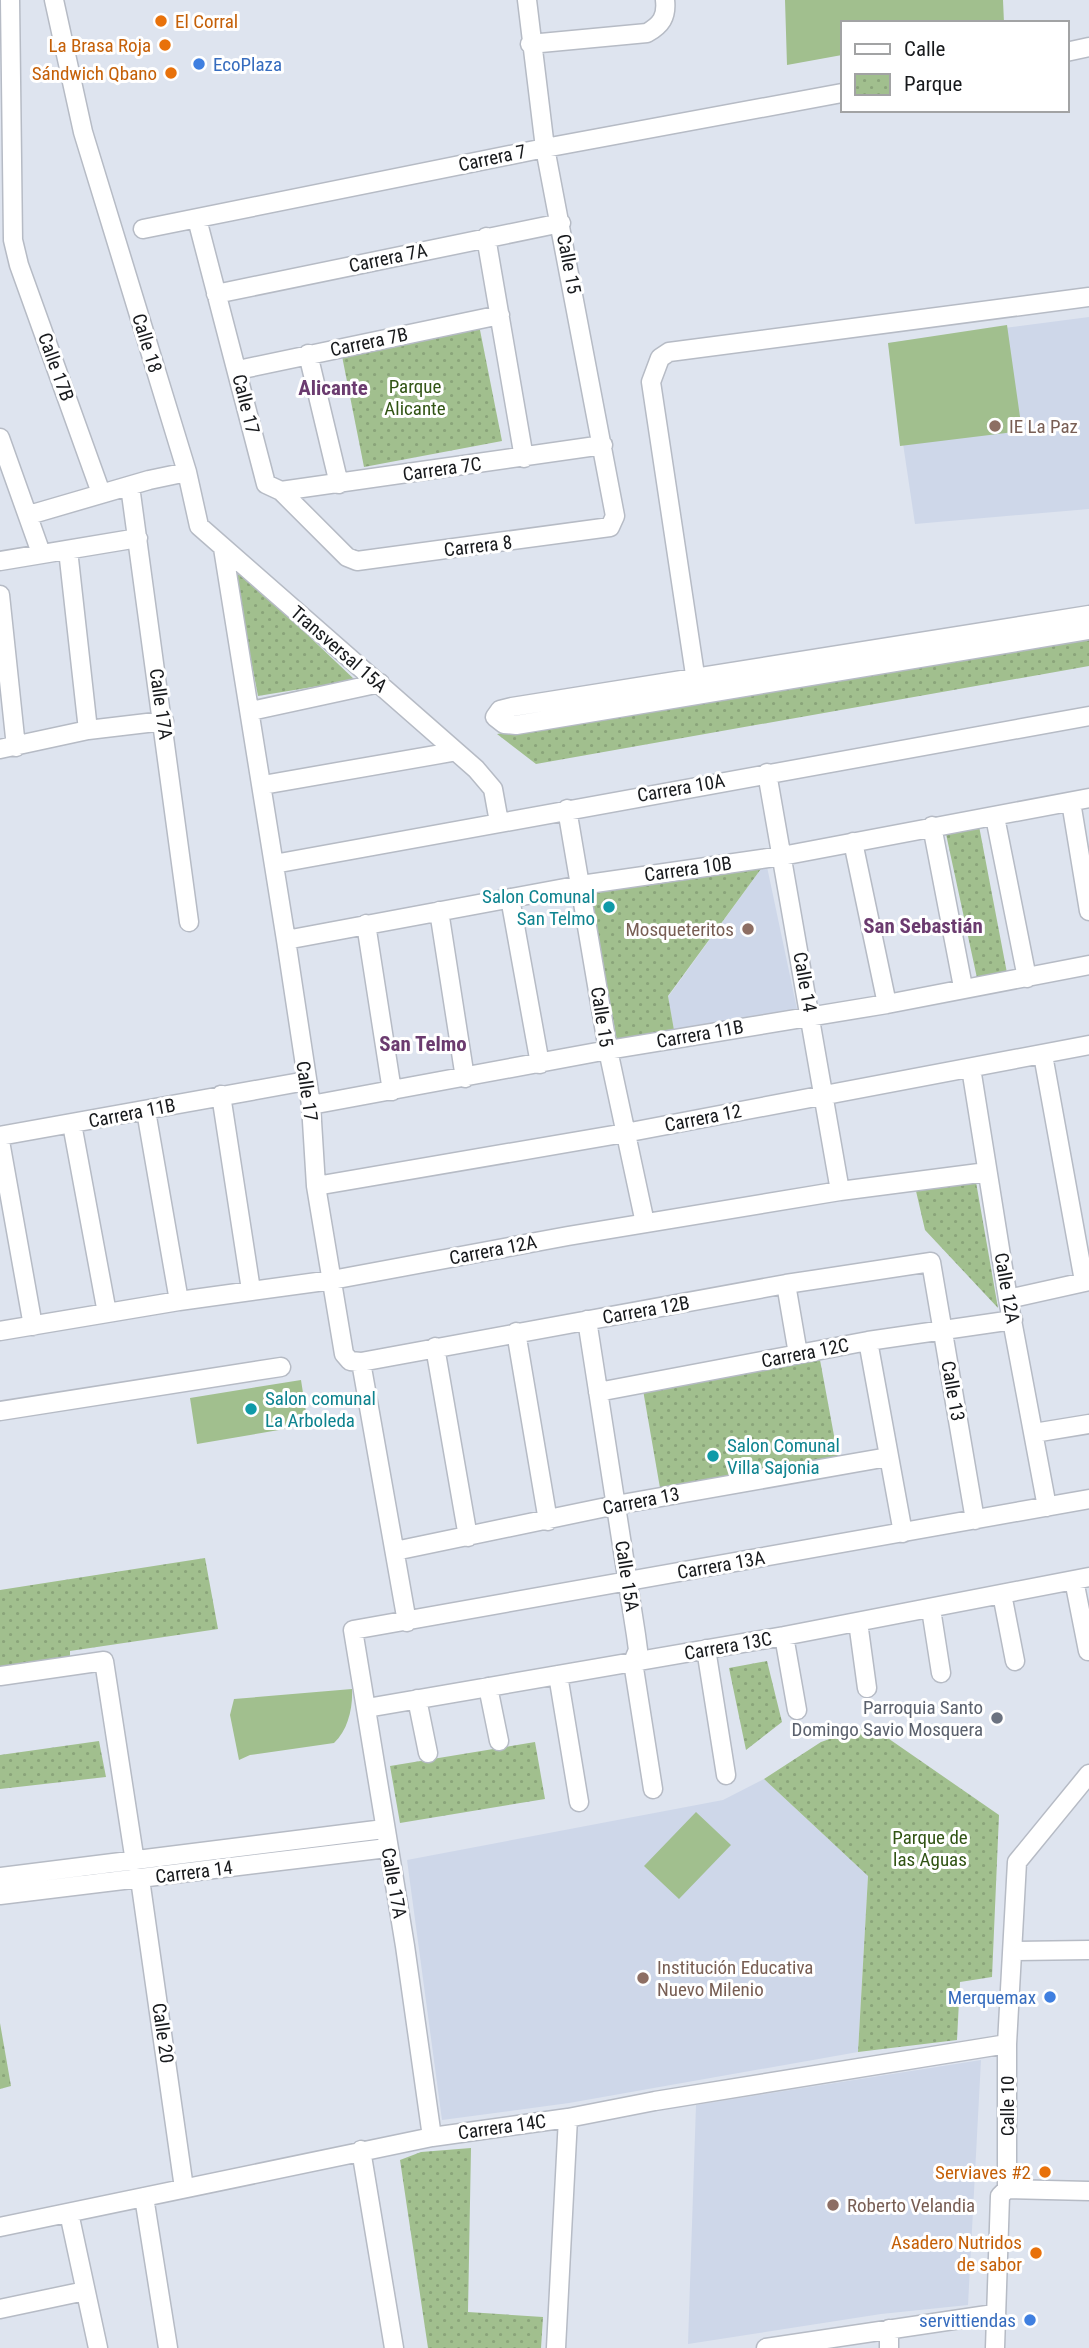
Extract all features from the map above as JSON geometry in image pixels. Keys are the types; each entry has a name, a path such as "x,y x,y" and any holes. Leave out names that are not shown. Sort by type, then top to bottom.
{"street":[{"name":"Calle 17B","path":"10,0 7,242 19,265 101,493"},
{"name":"Calle 18","path":"54,0 83,132 187,472"},
{"name":"Calle 15","path":"527,0 530,44 545,148 615,516 610,527"},
{"path":"530,44 647,33 658,27 664,17 665,0"},
{"path":"1068,52 1089,47"},
{"name":"Carrera 7","path":"143,229 545,148 841,93"},
{"name":"Calle 17","path":"197,219 266,484 281,491 347,557"},
{"name":"Carrera 7A","path":"216,294 561,223"},
{"path":"486,237 524,458"},
{"path":"697,687 651,382 660,358 669,352 1089,297"},
{"name":"Carrera 7B","path":"238,370 500,315"},
{"path":"308,354 339,484"},
{"path":"0,438 41,553"},
{"name":"Carrera 7C","path":"281,491 603,446"},
{"path":"29,515 101,493 187,472"},
{"name":"Transversal 15A","path":"187,472 200,526 380,683 452,752 475,769 493,789 499,822"},
{"name":"Calle 17A","path":"130,486 164,721 189,922"},
{"name":"Carrera 8","path":"347,557 356,561 610,527"},
{"path":"0,561 138,538"},
{"name":"Calle 17","path":"223,548 263,785 311,1105 316,1186 344,1354 350,1361 361,1362"},
{"path":"68,550 88,730"},
{"path":"0,595 8,748 88,730 164,721"},
{"path":"1089,615 697,687 516,724 504,724 495,717 500,709 512,707 697,687 1089,630"},
{"path":"251,711 380,683"},
{"name":"Carrera 10A","path":"274,864 1089,716"},
{"path":"263,785 452,752"},
{"name":"Calle 14","path":"767,773 840,1191"},
{"name":"Carrera 10B","path":"286,940 581,885 782,856 1089,798"},
{"path":"1071,802 1089,911"},
{"name":"Calle 15","path":"567,809 608,1050 645,1223"},
{"path":"995,817 1027,978"},
{"path":"932,826 963,987"},
{"path":"853,842 887,1004"},
{"path":"510,898 540,1064"},
{"path":"439,911 465,1078"},
{"path":"366,924 392,1091"},
{"name":"Carrera 11B","path":"311,1105 608,1050 887,1004 963,987 1027,978 1089,965"},
{"name":"Carrera 12","path":"316,1186 625,1133 1089,1045"},
{"path":"1008,1299 1087,1281 1043,1055"},
{"name":"Calle 12A","path":"971,1068 1008,1299 1047,1507"},
{"name":"Carrera 11B","path":"0,1136 306,1081"},
{"path":"220,1095 251,1290"},
{"path":"146,1111 178,1301"},
{"path":"72,1124 107,1313"},
{"path":"0,1141 33,1326"},
{"name":"Carrera 12A","path":"0,1331 178,1301 332,1280 645,1223 840,1191 987,1172"},
{"name":"Carrera 12B","path":"361,1362 786,1284 931,1262"},
{"name":"Calle 13","path":"931,1262 975,1520"},
{"path":"786,1284 797,1354"},
{"name":"Calle 15A","path":"587,1320 638,1650 633,1662 653,1789"},
{"name":"Carrera 12C","path":"598,1392 869,1341 1013,1320"},
{"path":"516,1332 548,1521"},
{"path":"869,1341 903,1533"},
{"path":"435,1347 468,1536"},
{"path":"361,1362 407,1622"},
{"path":"0,1411 281,1367"},
{"path":"1034,1433 1089,1423"},
{"name":"Carrera 13","path":"395,1551 616,1505 888,1457"},
{"name":"Carrera 13A","path":"353,1630 1089,1499"},
{"path":"1082,1579 1088,1651"},
{"name":"Carrera 13C","path":"367,1708 784,1636 1082,1579"},
{"path":"1002,1594 1015,1661"},
{"path":"931,1609 941,1673"},
{"path":"858,1622 867,1688"},
{"name":"Calle 17A","path":"353,1630 405,1946 432,2137"},
{"path":"784,1636 797,1710"},
{"path":"706,1649 726,1775"},
{"name":"Calle 20","path":"0,1676 104,1661 184,2188"},
{"path":"558,1675 579,1802"},
{"path":"488,1687 499,1741"},
{"path":"418,1699 428,1753"},
{"name":"Calle 10","path":"995,2348 1000,2196 1006,2189 1007,2044 1017,1862 1089,1774"},
{"name":"Carrera 14","path":"0,1895 384,1829"},
{"name":"Carrera 14","path":"0,1877 137,1871 387,1848"},
{"path":"1013,1951 1089,1950"},
{"name":"Carrera 14C","path":"0,2227 432,2137 568,2118 655,2101 1007,2044"},
{"path":"556,2348 568,2118"},
{"path":"361,2150 394,2348"},
{"path":"1006,2189 1089,2191"},
{"path":"144,2197 168,2348"},
{"path":"69,2213 98,2348"},
{"path":"0,2309 85,2291"},
{"path":"766,2348 995,2314"},
{"path":"889,2329 889,2348"}],"shaded area":[{"name":"IE La Paz","path":"1089,317 1089,509 915,524 888,343"},
{"name":"Mosqueteritos","path":"766,862 797,1009 674,1030 668,997"},
{"name":"Institución Educativa Nuevo Milenio","path":"764,1779 868,1876 858,2052 569,2103 442,2120 407,1860 723,1800"},
{"name":"Roberto Velandia","path":"981,2060 968,2305 881,2314 688,2344 696,2105"}],"green space":[{"path":"785,0 1003,0 1004,21 841,21 841,55 787,65"},
{"name":"Parque Alicante","path":"479,325 502,441 364,467 341,351"},
{"path":"1007,325 1022,431 900,446 888,343"},
{"path":"232,563 355,680 258,696"},
{"path":"1089,637 1089,666 536,764 497,734 798,688"},
{"path":"979,826 1007,973 977,978 946,834"},
{"path":"766,862 668,996 674,1030 617,1041 590,892"},
{"path":"976,1182 998,1308 925,1230 916,1191"},
{"path":"820,1360 838,1457 660,1488 643,1390"},
{"path":"301,1380 308,1425 197,1444 190,1398"},
{"path":"205,1558 218,1629 70,1651 70,1658 0,1669 0,1590"},
{"path":"767,1661 782,1722 746,1750 729,1668"},
{"path":"352,1689 349,1718 334,1743 250,1755 239,1760 230,1715 234,1699"},
{"name":"Parque de las Aguas","path":"858,1729 879,1732 999,1815 992,1977 960,1982 957,2040 858,2052 868,1876 764,1779 821,1742"},
{"path":"99,1741 106,1777 0,1789 0,1755"},
{"path":"535,1742 545,1799 400,1823 390,1766"},
{"path":"696,1812 731,1845 679,1899 644,1866"},
{"path":"0,2023 11,2086 0,2089"},
{"path":"471,2148 468,2312 543,2317 541,2348 428,2348 400,2160 421,2152"}],"place":[{"name":"El Corral","path":"161,21"},
{"name":"La Brasa Roja","path":"165,45"},
{"name":"EcoPlaza","path":"199,64"},
{"name":"Sándwich Qbano","path":"171,73"},
{"name":"IE La Paz","path":"995,426"},
{"name":"Salon Comunal San Telmo","path":"609,907"},
{"name":"Mosqueteritos","path":"748,929"},
{"name":"Salon comunal La Arboleda","path":"251,1409"},
{"name":"Salon Comunal Villa Sajonia","path":"713,1456"},
{"name":"Parroquia Santo Domingo Savio Mosquera","path":"997,1718"},
{"name":"Institución Educativa Nuevo Milenio","path":"643,1978"},
{"name":"Merquemax","path":"1050,1997"},
{"name":"Serviaves #2","path":"1045,2172"},
{"name":"Roberto Velandia","path":"833,2205"},
{"name":"Asadero Nutridos de sabor","path":"1036,2253"},
{"name":"servittiendas","path":"1030,2320"}],"district":[{"name":"Alicante","path":"333,388"},
{"name":"San Sebastián","path":"923,926"},
{"name":"San Telmo","path":"423,1044"}]}
